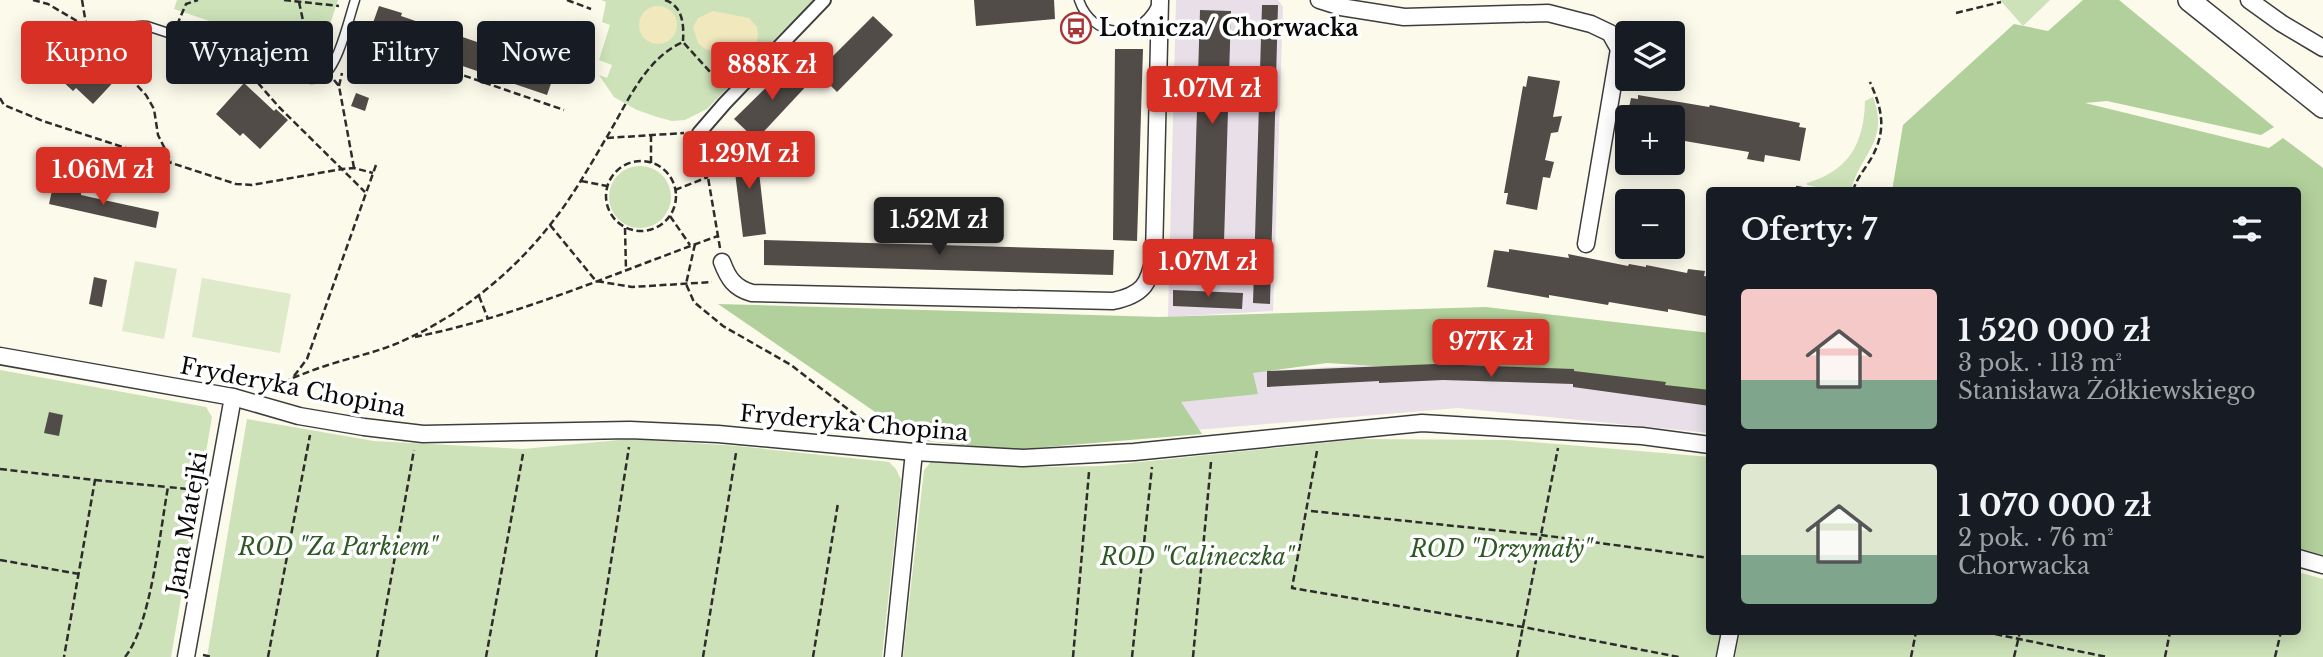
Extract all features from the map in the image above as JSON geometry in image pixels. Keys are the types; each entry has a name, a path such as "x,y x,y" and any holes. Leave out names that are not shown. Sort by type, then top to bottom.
{"street":[{"path":"699,133 824,0"},
{"path":"722,262 731,281 741,290 752,293 1113,301 1141,291 1152,271 1154,257 1160,0"},
{"path":"1319,0 1341,8 1404,17 1548,13 1591,24 1610,33 1619,49 1586,244"},
{"path":"2189,0 2323,107"},
{"path":"2249,0 2323,48"},
{"name":"Fryderyka Chopina","path":"0,356 233,397 299,416 423,434 630,430 718,434 906,452 1023,457 1075,457 1422,423 1642,436 1706,444"},
{"name":"Jana Matejki","path":"186,657 233,397"},
{"path":"893,657 906,452"},
{"path":"2301,559 2323,565"},
{"path":"1725,657 1729,635"}],"lane":[{"path":"333,64 355,0"},
{"path":"1079,0 1085,13 1096,24 1122,31 1143,24 1152,15 1160,0"}],"path":[{"path":"33,0 48,4 77,21"},
{"path":"82,0 86,21"},
{"path":"179,21 186,4 198,0"},
{"path":"284,0 342,6"},
{"path":"567,0 591,9"},
{"path":"582,5 584,0"},
{"path":"665,0 677,8 682,18 683,42 732,95"},
{"path":"299,2 303,21"},
{"path":"1956,13 2001,2"},
{"path":"343,33 564,110"},
{"path":"233,397 411,338 479,296 524,256 550,225 581,181 644,75 668,50 683,42"},
{"path":"333,82 339,86 354,168"},
{"path":"1855,187 1873,156 1883,118 1870,82"},
{"path":"136,84 153,109 159,135 172,163"},
{"path":"260,84 279,107 365,192"},
{"path":"0,98 4,104 43,121 236,184 252,185 354,168 373,173"},
{"path":"607,138 699,133 709,177 722,262"},
{"path":"651,163 652,135"},
{"path":"633,162 651,163 667,173 675,190 675,203 670,216 661,225 649,230 625,228 608,210 607,186 613,175 622,167 633,162"},
{"path":"292,379 307,359 376,165"},
{"path":"675,190 709,177"},
{"path":"581,181 607,186"},
{"path":"670,216 693,245 686,284 694,302 723,326 791,365 906,452"},
{"path":"550,225 596,281 632,287 731,281"},
{"path":"625,228 626,270"},
{"path":"411,338 525,308 718,236"},
{"path":"479,296 488,318"},
{"path":"268,657 311,430"},
{"path":"377,657 415,443"},
{"path":"1318,444 1292,588 1523,627 1679,657"},
{"path":"1517,657 1559,444"},
{"path":"703,657 737,446"},
{"path":"596,657 629,451"},
{"path":"486,657 523,454"},
{"path":"1193,657 1211,459"},
{"path":"1132,657 1152,464"},
{"path":"0,468 215,492"},
{"path":"1073,657 1090,468"},
{"path":"64,657 95,480"},
{"path":"125,657 134,646 144,618 168,487"},
{"path":"813,657 838,503"},
{"path":"1311,511 1541,535 1706,557"},
{"path":"0,560 79,574"},
{"path":"1912,657 1916,635"},
{"path":"2000,635 2107,657"},
{"path":"2014,657 2020,635"},
{"path":"2165,657 2169,635"},
{"path":"2275,657 2280,635"},
{"path":"207,656 213,657"}],"shaded area":[{"path":"1176,0 1278,0 1283,7 1273,311 1168,317"},
{"path":"1436,361 1706,386 1706,433 1458,408 1184,431 1178,389 1210,374"}],"green space":[{"path":"177,0 338,0 331,21 210,21 174,9"},
{"path":"601,0 813,0 707,109 685,120 672,121 637,110 614,97 599,75 607,78 612,65 599,60 610,25 602,22 606,2"},
{"path":"2000,0 2050,0 2023,26"},
{"path":"2083,0 2119,0 2274,127 2261,135 2107,101 2085,103 2269,148 2283,138 2323,168 2323,555 2301,549 2301,187 1893,187 1903,125 2014,24 2048,31"},
{"path":"1873,97 1878,125 1872,147 1852,187 1807,185 1834,171 1851,153 1861,130 1865,101"},
{"path":"640,166 662,175 671,197 662,219 640,228 618,219 609,197 618,175"},
{"path":"135,261 177,269 164,339 122,331"},
{"path":"202,278 291,294 280,353 192,337"},
{"path":"718,304 1159,317 1486,307 1706,333 1706,397 1505,374 1327,363 1253,373 1258,394 1181,402 1202,434 1010,450 916,440"},
{"path":"0,370 206,407 212,417 171,657 0,657"},
{"name":"ROD \"Za Parkiem\"","path":"247,419 374,441 523,449 630,439 737,446 889,462 901,480 882,657 207,657"},
{"path":"1360,439 1508,440 1706,457 1706,635 1724,635 1720,657 903,657 924,470 931,462 1044,467 1102,466"},
{"path":"2301,573 2323,579 2323,657 1735,657 1739,635 2301,635"}],"sand":[{"path":"658,6 671,12 677,25 671,38 658,44 645,38 639,25 645,12"},
{"path":"713,11 749,18 757,27 758,35 756,45 751,51 739,56 705,49 698,43 693,27 698,18"}],"building":[{"path":"974,0 1054,0 1055,19 976,26"},
{"path":"1262,5 1278,5 1270,304 1253,303"},
{"path":"379,6 402,13 401,16 416,21 374,21"},
{"path":"1200,10 1231,11 1224,242 1193,241"},
{"path":"873,16 893,35 837,92 817,72"},
{"path":"463,37 477,42 477,71 463,66"},
{"path":"1115,49 1143,49 1137,241 1113,240"},
{"path":"791,63 810,82 756,140 734,119"},
{"path":"1528,76 1560,81 1553,117 1562,116 1558,132 1551,133 1545,160 1554,162 1550,178 1543,177 1537,210 1506,204 1508,193 1504,193 1523,86 1526,87"},
{"path":"65,84 112,84 93,104 76,88 73,91"},
{"path":"245,84 288,120 260,149 243,133 240,136 216,114"},
{"path":"515,84 551,84 547,95"},
{"path":"356,93 369,98 365,111 351,106"},
{"path":"1638,95 1709,107 1710,105 1800,123 1799,127 1806,128 1800,161 1765,155 1764,162 1747,159 1749,152 1685,141 1685,105 1630,105 1631,98 1638,99"},
{"path":"756,145 766,234 743,237 732,148"},
{"path":"53,186 159,212 156,228 49,204"},
{"path":"764,240 1114,250 1113,275 764,265"},
{"path":"1509,249 1569,258 1568,254 1628,266 1646,265 1687,273 1688,269 1705,271 1706,316 1549,295 1549,298 1487,287 1494,250 1509,252"},
{"path":"94,277 107,280 102,307 89,304"},
{"path":"1173,290 1243,293 1242,309 1173,306"},
{"path":"1435,364 1574,369 1706,390 1706,405 1573,387 1573,384 1443,380 1267,387 1267,371"},
{"path":"49,412 63,415 59,436 44,433"}],"place":[{"name":"Lotnicza/ Chorwacka","path":"1076,28"}],"park label":[{"name":"ROD \"Drzymały\"","path":"1501,549"},
{"name":"ROD \"Calineczka\"","path":"1197,557"}]}
